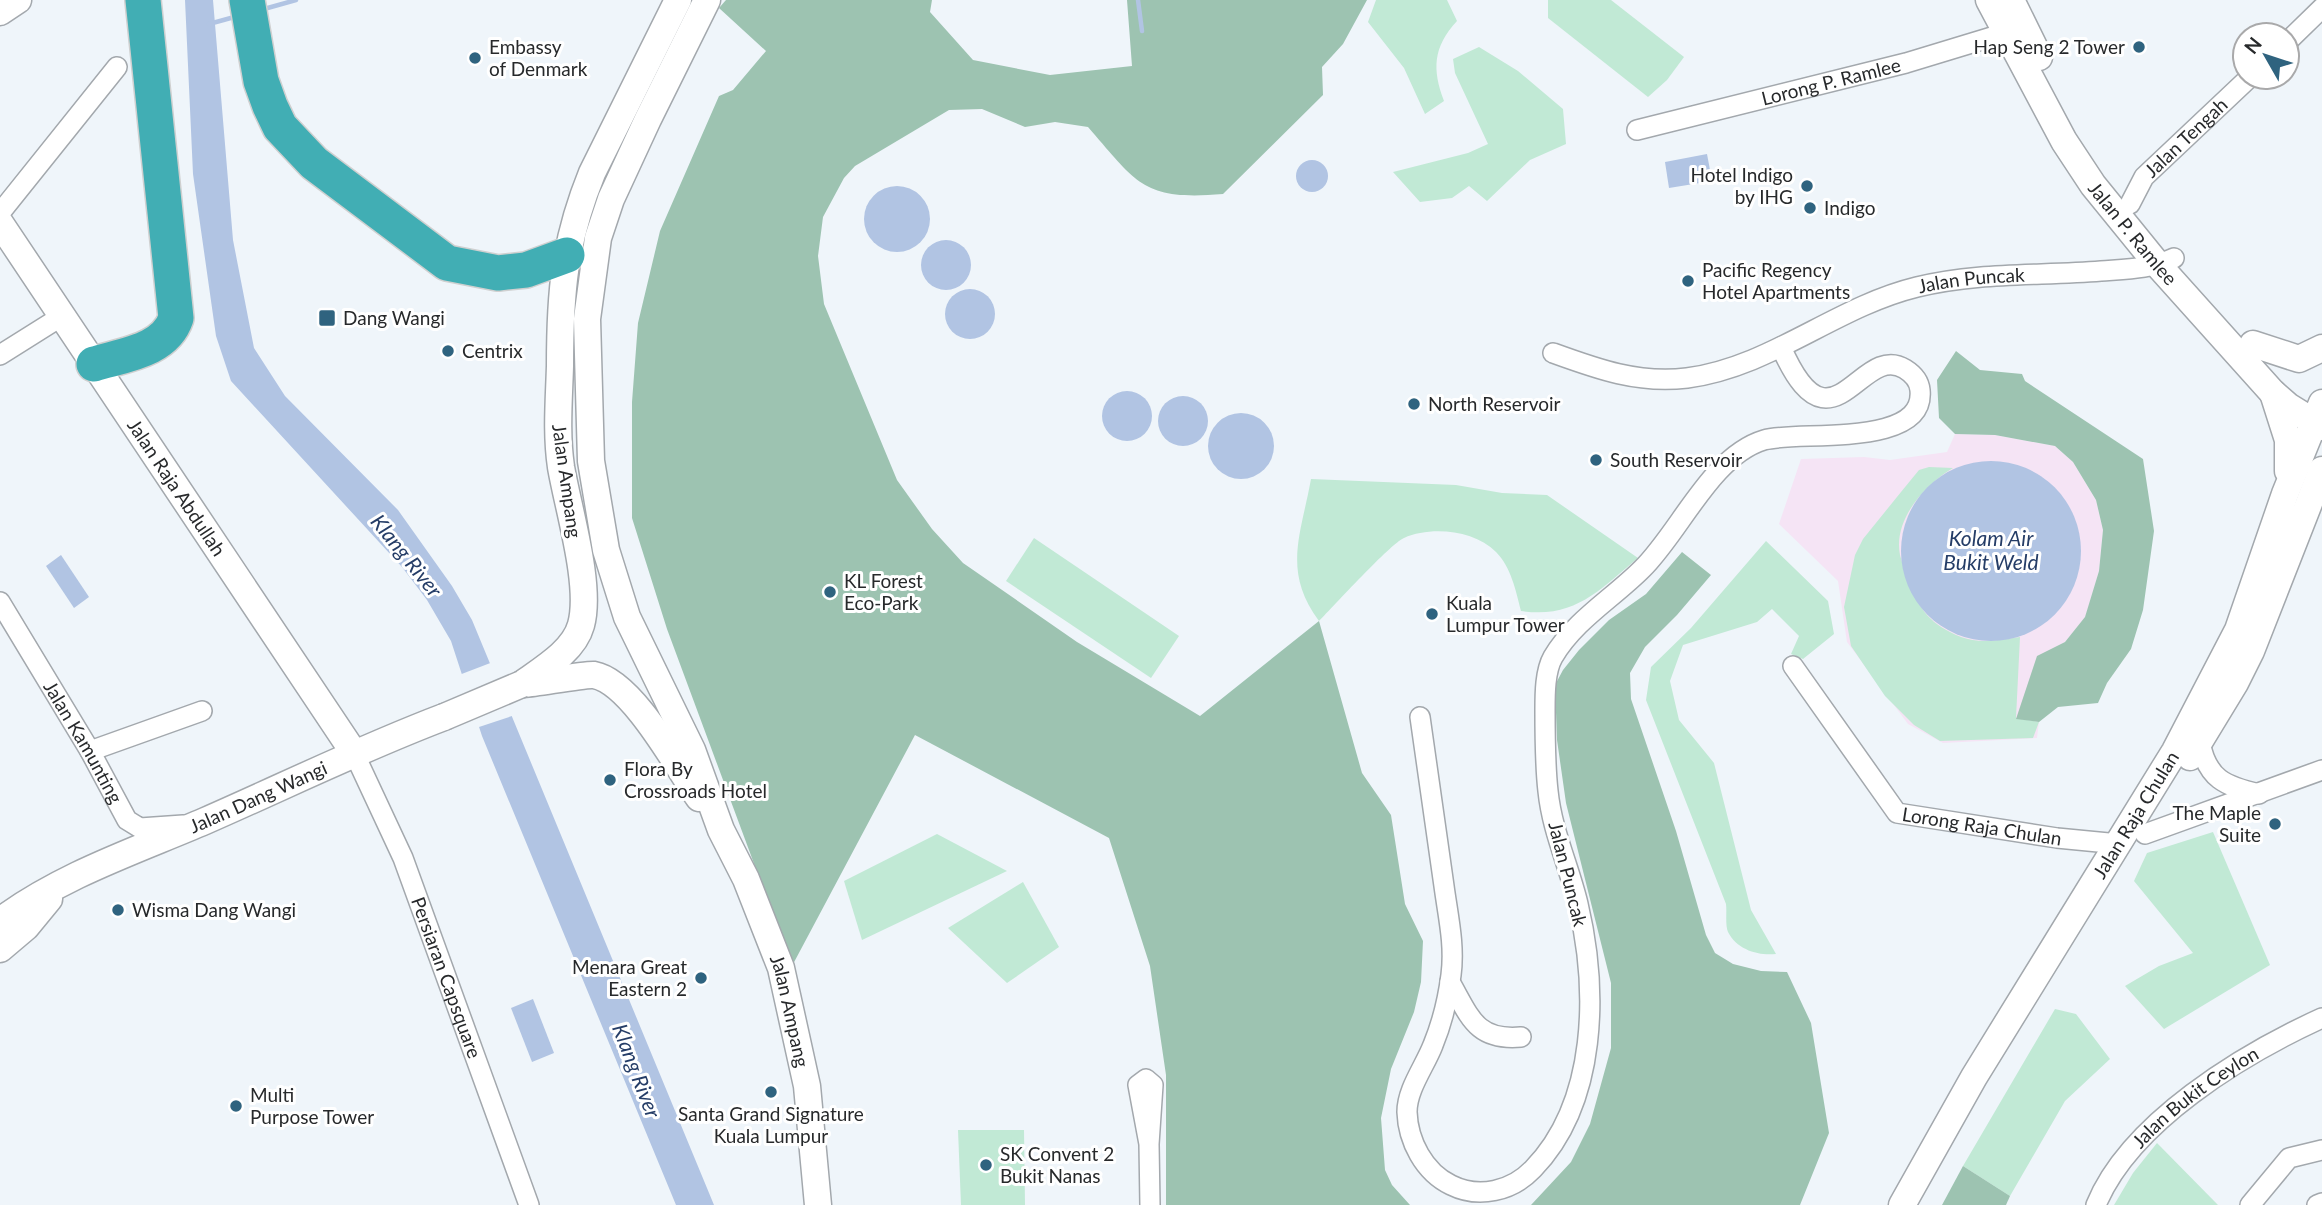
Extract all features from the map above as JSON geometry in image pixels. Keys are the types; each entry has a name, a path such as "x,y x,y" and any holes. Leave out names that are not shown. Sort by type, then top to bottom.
{"highway":[{"path":"94,364 153,345 173,328 176,318 143,0"},
{"path":"247,0 261,81 280,127 314,163 447,263 498,273 526,270 567,255"}],"street":[{"path":"0,12 18,0"},
{"name":"Jalan Ampang","path":"522,684 558,657 577,635 582,622 580,570 557,440 561,287 567,255 592,173 678,0"},
{"name":"Jalan Ampang","path":"707,0 606,211 593,263 586,351 591,461 606,550 627,617 692,750 721,830 746,879 780,968 807,1086 818,1205"},
{"name":"Jalan P. Ramlee","path":"1989,0 2015,30 2166,262 2272,391 2320,415"},
{"name":"Jalan P. Ramlee","path":"2011,0 2015,30 2078,163 2108,205 2253,344 2299,396 2320,415"},
{"path":"2301,28 2322,8"},
{"name":"Lorong P. Ramlee","path":"1637,130 1843,80 2015,30"},
{"path":"0,213 117,67"},
{"name":"Jalan Tengah","path":"2130,204 2144,177 2235,91"},
{"name":"Jalan Raja Abdullah","path":"0,223 355,752"},
{"name":"Jalan Puncak","path":"1553,353 1612,374 1666,379 1724,370 1781,347 1840,314 1920,286 1972,276 2060,275 2166,262"},
{"path":"0,355 62,316"},
{"path":"2253,344 2299,359 2322,348"},
{"name":"Jalan Puncak","path":"1420,717 1454,951 1450,982 1433,1045 1408,1102 1407,1115 1412,1136 1425,1164 1448,1184 1478,1193 1501,1190 1525,1176 1558,1135 1579,1088 1587,1035 1587,961 1577,903 1558,844 1548,791 1545,710 1549,665 1584,618 1643,568 1708,485 1739,453 1770,438 1886,429 1909,418 1920,402 1919,382 1910,372 1894,364 1874,369 1840,395 1826,398 1812,394 1796,378 1781,347"},
{"path":"2272,391 2288,440 2289,467 2285,494"},
{"name":"Jalan Raja Chulan","path":"1902,1205 1974,1077 2175,751 2238,630 2285,494 2320,415"},
{"name":"Jalan Raja Chulan","path":"1922,1205 1960,1130 2145,834 2251,651 2322,470"},
{"name":"Jalan Kamunting","path":"0,602 90,751 127,820 140,828 198,824"},
{"name":"Lorong Raja Chulan","path":"1793,666 1897,813 2057,838 2119,844"},
{"name":"Jalan Ampang","path":"522,684 592,675 606,680 637,708 721,830"},
{"name":"Jalan Dang Wangi","path":"1,919 97,865 198,824 355,752 522,684"},
{"path":"90,751 202,711"},
{"path":"2200,742 2204,762 2213,774 2238,789 2259,794"},
{"name":"Persiaran Capsquare","path":"355,752 403,858 530,1205"},
{"path":"2145,834 2322,770"},
{"path":"0,949 26,927 61,884"},
{"path":"1450,982 1479,1027 1499,1039 1521,1037"},
{"name":"Jalan Bukit Ceylon","path":"2096,1205 2104,1186 2118,1165 2177,1107 2251,1056 2322,1018"},
{"path":"1149,1144 1150,1205"},
{"path":"2250,1205 2289,1158 2322,1150"},
{"path":"2317,1205 2322,1203"}],"shaded area":[{"path":"1955,434 1995,435 2055,446 2073,462 2096,500 2103,530 2099,571 2085,618 2065,642 2037,657 2017,719 2039,722 2037,738 1943,743 1908,724 1847,642 1838,581 1779,524 1801,459 1864,457 1890,460 1947,452"}],"green space":[{"name":"KL Forest Eco-Park","path":"726,0 932,0 930,12 973,60 1050,75 1132,66 1127,0 1367,0 1343,44 1322,67 1323,95 1223,194 1196,195 1158,191 1131,175 1088,127 1055,122 1025,127 982,109 949,110 855,166 844,178 823,217 818,256 824,304 897,480 932,529 963,563 1077,642 1200,716 1319,621 1362,773 1391,815 1405,904 1423,941 1421,982 1414,1012 1391,1069 1381,1118 1385,1170 1392,1185 1410,1205 1166,1205 1166,1075 1150,966 1109,838 915,735 792,966 667,629 632,518 632,402 638,323 660,231 719,96 733,90 766,51 719,8"},
{"path":"1376,0 1447,0 1457,21 1443,40 1437,59 1438,79 1444,101 1425,114 1404,68 1368,22"},
{"path":"1548,0 1611,0 1684,57 1667,80 1648,97 1548,18"},
{"path":"1479,47 1518,71 1563,109 1566,144 1530,160 1487,201 1469,186 1452,198 1420,202 1393,172 1468,153 1488,144 1455,73 1453,59"},
{"path":"1956,351 1980,370 2022,374 2025,381 2143,459 2154,531 2143,610 2131,649 2107,683 2098,703 2058,707 2039,722 2016,719 2037,656 2065,642 2085,617 2099,571 2103,530 2096,500 2073,462 2055,446 1995,435 1955,434 1939,418 1937,380"},
{"path":"1929,467 1953,468 1932,484 1913,504 1901,529 1900,555 1913,591 1934,622 1961,637 1983,641 2020,637 2016,718 2039,722 2033,738 1940,741 1914,725 1885,696 1851,646 1844,607 1855,555 1863,539 1919,470"},
{"path":"1311,479 1456,485 1502,493 1547,495 1638,558 1585,600 1557,611 1521,611 1506,565 1487,545 1452,532 1415,534 1404,538 1387,551 1319,621 1301,586 1297,552"},
{"path":"1034,538 1179,636 1151,678 1006,581"},
{"path":"1766,541 1828,601 1834,634 1803,659 1791,654 1799,636 1772,609 1757,622 1683,645 1670,681 1679,720 1714,763 1751,910 1776,954 1756,953 1737,943 1728,932 1726,904 1646,700 1651,667 1691,628"},
{"path":"1682,552 1711,575 1645,647 1630,673 1631,699 1676,831 1706,935 1715,953 1733,964 1761,971 1787,972 1811,1023 1829,1133 1800,1205 1531,1205 1571,1162 1590,1124 1611,1048 1611,983 1566,803 1557,740 1555,685 1579,650 1609,620 1646,594"},
{"path":"2213,832 2270,965 2164,1029 2125,986 2159,966 2193,953 2134,881 2147,853"},
{"path":"937,834 1007,871 862,940 844,881"},
{"path":"1023,882 1059,947 1007,983 948,928"},
{"path":"2055,1009 2076,1014 2110,1059 2065,1101 2010,1196 1963,1166"},
{"path":"958,1130 1024,1130 1025,1205 961,1205"},
{"path":"2157,1143 2218,1205 2114,1205 2133,1173"},
{"path":"1963,1166 2010,1196 2006,1205 1942,1205"}],"water":[{"name":"Klang River","path":"185,0 213,0 233,240 254,348 285,396 398,510 452,586 472,620 714,1205 676,1205 482,736 451,641 427,600 402,567 231,381 216,336 193,174"},
{"path":"1707,154 1712,181 1669,188 1665,162"},
{"path":"1312,160 1323,165 1328,176 1323,187 1312,192 1301,187 1296,176 1301,165"},
{"path":"897,186 920,196 930,219 920,242 897,252 874,242 864,219 874,196"},
{"path":"946,240 964,247 971,265 964,283 946,290 928,283 921,265 928,247"},
{"path":"970,289 988,296 995,314 988,332 970,339 952,332 945,314 952,296"},
{"path":"1127,391 1145,398 1152,416 1145,434 1127,441 1109,434 1102,416 1109,398"},
{"path":"1183,396 1201,403 1208,421 1201,439 1183,446 1165,439 1158,421 1165,403"},
{"path":"1241,413 1264,423 1274,446 1264,469 1241,479 1218,469 1208,446 1218,423"},
{"name":"Kolam Air Bukit Weld","path":"1991,461 2009,462 2026,468 2055,487 2074,516 2080,533 2080,569 2074,586 2055,615 2026,634 2009,640 1991,641 1973,640 1956,634 1927,615 1908,586 1902,569 1901,551 1902,533 1908,516 1927,487 1956,468 1973,462"},
{"path":"61,555 89,597 74,608 46,566"},
{"path":"533,999 554,1053 532,1062 511,1008"}],"pier":[{"path":"493,662 515,715 476,728 459,675"}],"waterway":[{"path":"264,9 296,0"},
{"path":"1138,0 1142,31"},
{"path":"209,24 238,16"}],"place":[{"name":"Hap Seng 2 Tower","path":"2139,47"},
{"name":"Embassy of Denmark","path":"475,58"},
{"name":"Hotel Indigo by IHG","path":"1807,186"},
{"name":"Indigo","path":"1810,208"},
{"name":"Pacific Regency Hotel Apartments","path":"1688,281"},
{"name":"Dang Wangi","path":"327,318"},
{"name":"Centrix","path":"448,351"},
{"name":"North Reservoir","path":"1414,404"},
{"name":"South Reservoir","path":"1596,460"},
{"name":"KL Forest Eco-Park","path":"830,592"},
{"name":"Kuala Lumpur Tower","path":"1432,614"},
{"name":"Flora By Crossroads Hotel","path":"610,780"},
{"name":"The Maple Suite","path":"2275,824"},
{"name":"Wisma Dang Wangi","path":"118,910"},
{"name":"Menara Great Eastern 2","path":"701,978"},
{"name":"Santa Grand Signature Kuala Lumpur","path":"771,1092"},
{"name":"Multi Purpose Tower","path":"236,1106"},
{"name":"SK Convent 2 Bukit Nanas","path":"986,1165"}]}
